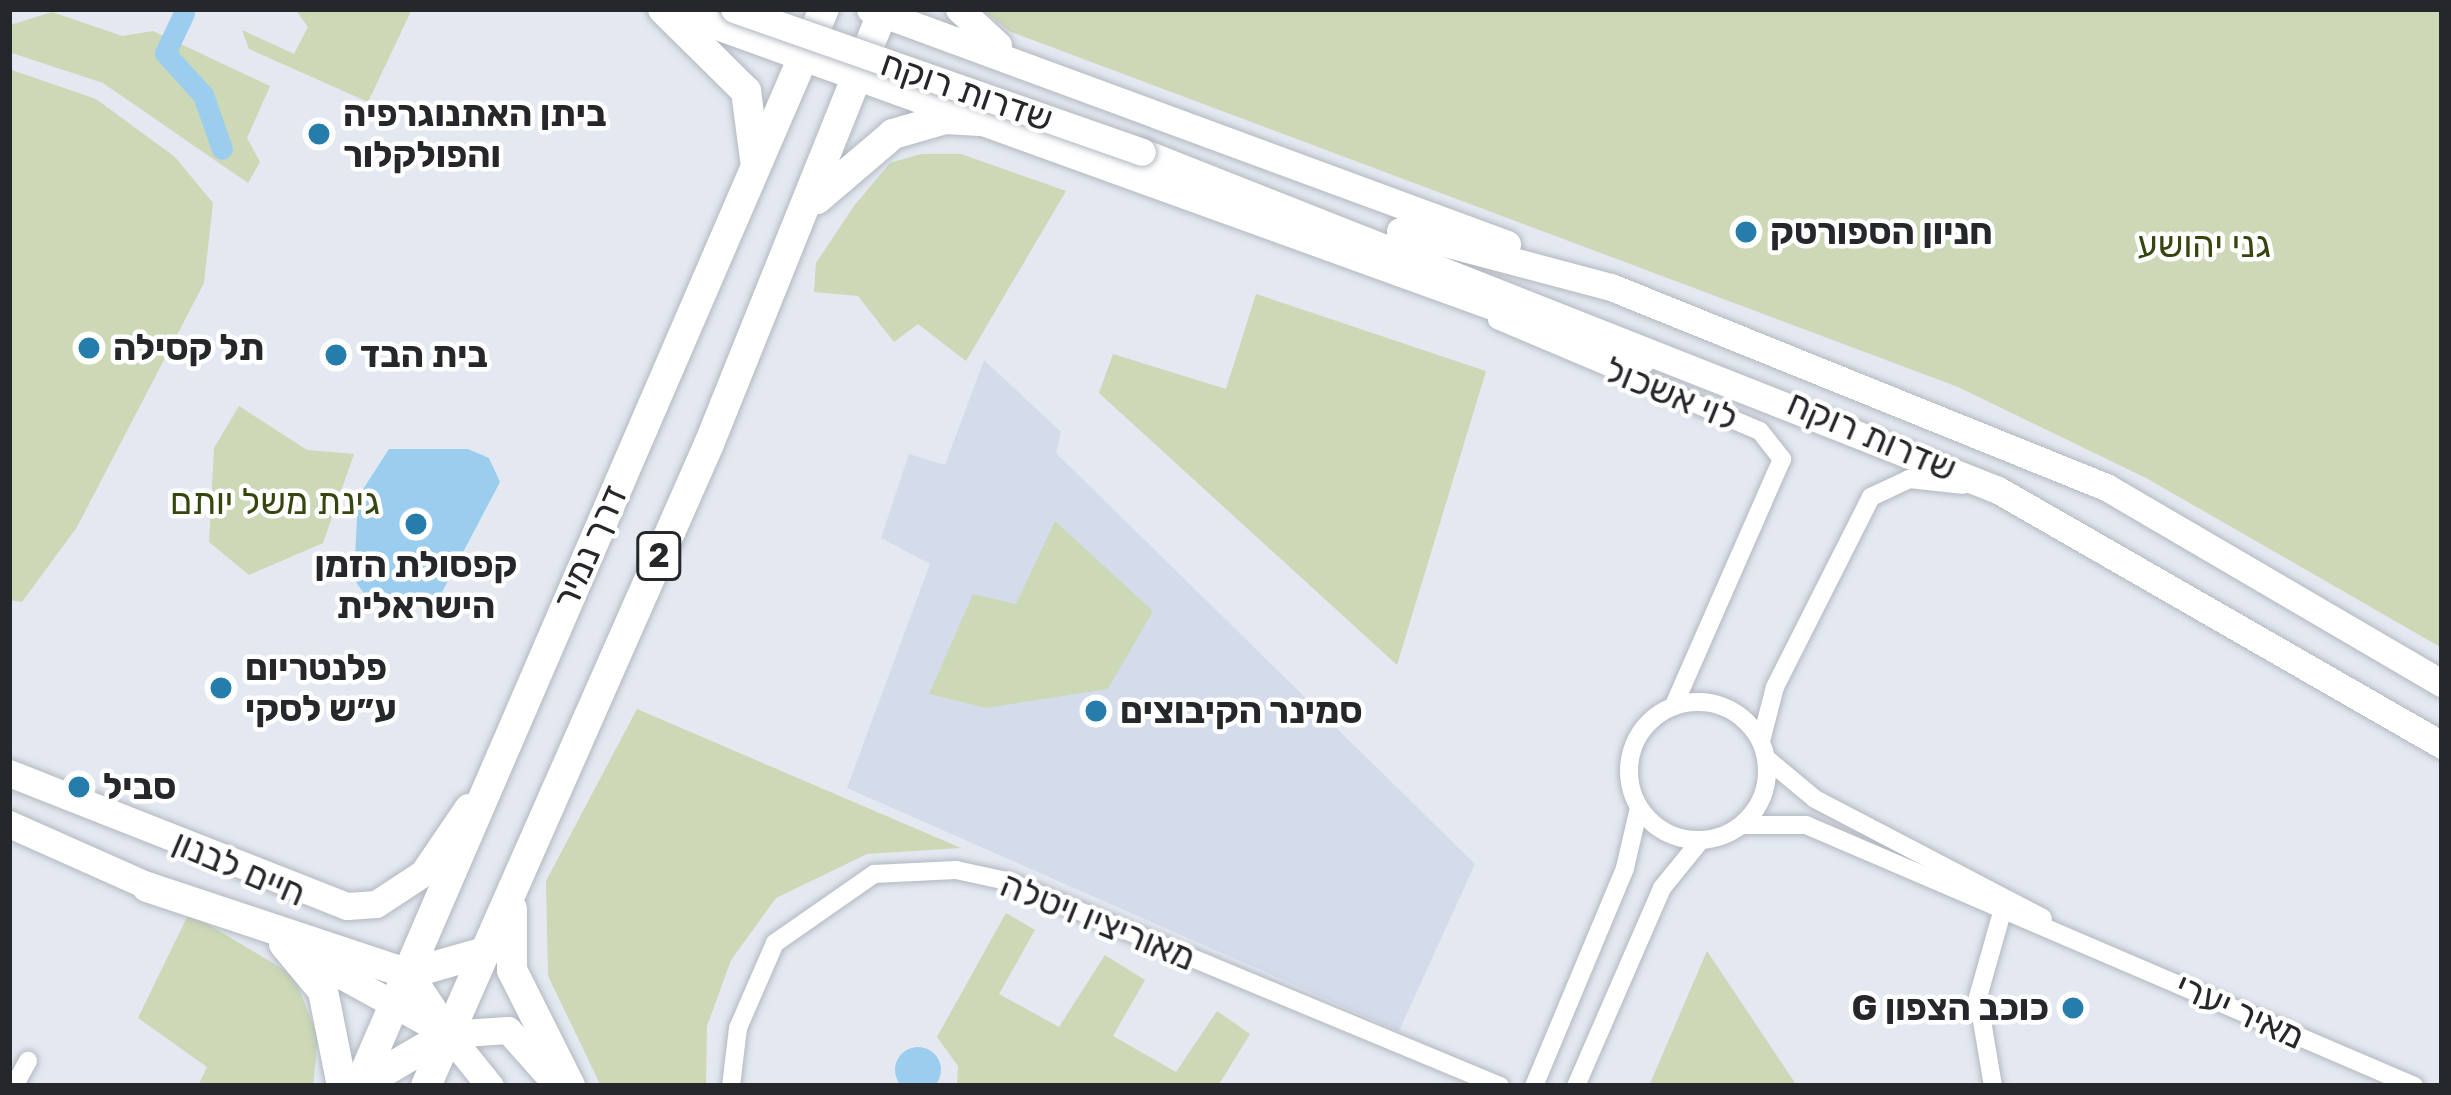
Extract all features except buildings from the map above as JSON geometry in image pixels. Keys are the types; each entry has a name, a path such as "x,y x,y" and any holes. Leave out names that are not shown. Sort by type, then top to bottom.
{"highway":[{"path":"667,9 746,91 756,168"},
{"name":"דרך נמיר","path":"360,1086 489,773 824,9"},
{"name":"דרך נמיר","path":"426,1086 793,234 878,10"},
{"path":"793,234 873,142 945,119 998,122"},
{"path":"515,883 512,970 570,1086"},
{"path":"147,886 409,974 484,952"},
{"path":"284,944 323,991 342,1086"},
{"path":"360,1086 448,1034 409,974"}],"main road":[{"path":"667,9 998,122 1432,292 1902,447"},
{"name":"שדרות רוקח","path":"734,9 1268,196 1902,447 1998,490 2442,745"},
{"path":"959,9 1027,63"},
{"path":"878,10 1611,287"},
{"name":"שדרות רוקח","path":"1268,196 1611,287 2106,487 2442,683"},
{"name":"חיים לבנון","path":"9,773 347,906 376,904 423,873 489,773"},
{"name":"חיים לבנון","path":"9,824 85,862 284,944 448,1034"},
{"path":"9,839 85,862"},
{"path":"448,1034 508,1030 558,1086"},
{"path":"448,1034 490,1086"}],"street":[{"name":"לוי אשכול","path":"1432,292 1760,431 1777,448 1781,478 1674,705"},
{"path":"1576,1086 1662,888 1701,840 1742,825 1763,796 1764,750 1775,687 1871,497 1909,479 1998,490"},
{"path":"1534,1086 1631,854 1639,808 1632,748 1674,705 1714,703 1764,750"},
{"name":"מאיר יערי","path":"1764,750 1815,799 1910,845 2004,904"},
{"path":"1639,808 1666,832 1701,840"},
{"name":"מאיר יערי","path":"1742,825 1806,825 1899,868 2004,904 2414,1086"},
{"path":"1899,868 1910,845"},
{"name":"מאוריציו ויטלה","path":"731,1086 738,1028 775,943 874,874 956,869 1007,880 1500,1086"},
{"path":"1993,1086 1978,997 2004,904"},
{"path":"14,1086 28,1060"}],"shaded area":[{"name":"סמינר הקיבוצים","path":"984,360 1061,432 1056,453 1475,864 1399,1031 847,788 930,564 881,538 909,454 945,465"}],"green space":[{"path":"295,9 412,9 368,102 249,49 242,30 294,54 308,27"},
{"name":"גני יהושע","path":"982,9 2442,9 2442,648 2148,479 1958,387 1009,31"},
{"path":"52,12 122,36 153,31 270,86 247,138 260,162 248,183 103,83 9,52 10,25"},
{"name":"תל קסילה","path":"9,69 96,99 175,157 213,203 204,283 77,527 22,602 9,600"},
{"path":"921,154 961,154 1066,191 966,361 918,324 894,342 858,296 814,292 816,263 854,206 890,163"},
{"path":"1256,294 1486,371 1397,665 1099,393 1113,354 1226,389"},
{"name":"גינת משל יותם","path":"239,406 307,450 354,454 323,543 249,575 209,542 214,448"},
{"path":"1055,521 1153,611 1108,689 986,708 929,694 973,594 1016,604"},
{"path":"637,709 961,848 867,854 776,898 731,960 707,1026 706,1086 601,1086 548,976 546,881"},
{"path":"189,913 293,975 318,1036 313,1086 198,1086 207,1067 138,1018"},
{"path":"1006,913 1035,930 999,994 1059,1027 1105,955 1145,980 1113,1036 1176,1072 1217,1011 1250,1034 1218,1086 957,1086 958,1066 937,1037"},
{"path":"1707,951 1797,1086 1649,1086"}],"water":[{"path":"389,449 468,449 489,458 500,482 440,596 401,614 371,604 354,579 358,497"},
{"path":"918,1047 934,1054 941,1070 934,1086 918,1093 902,1086 895,1070 902,1054"}],"waterway":[{"path":"184,13 165,53 203,95 222,149"}],"place":[{"name":"ביתן האתנוגרפיה והפולקלור","path":"319,134"},
{"name":"חניון הספורטק","path":"1746,232"},
{"name":"תל קסילה","path":"89,348"},
{"name":"בית הבד","path":"336,355"},
{"name":"קפסולת הזמן הישראלית","path":"416,524"},
{"name":"פלנטריום ע״ש לסקי","path":"221,688"},
{"name":"סמינר הקיבוצים","path":"1096,711"},
{"name":"סביל","path":"79,787"},
{"name":"G כוכב הצפון","path":"2073,1008"}]}
